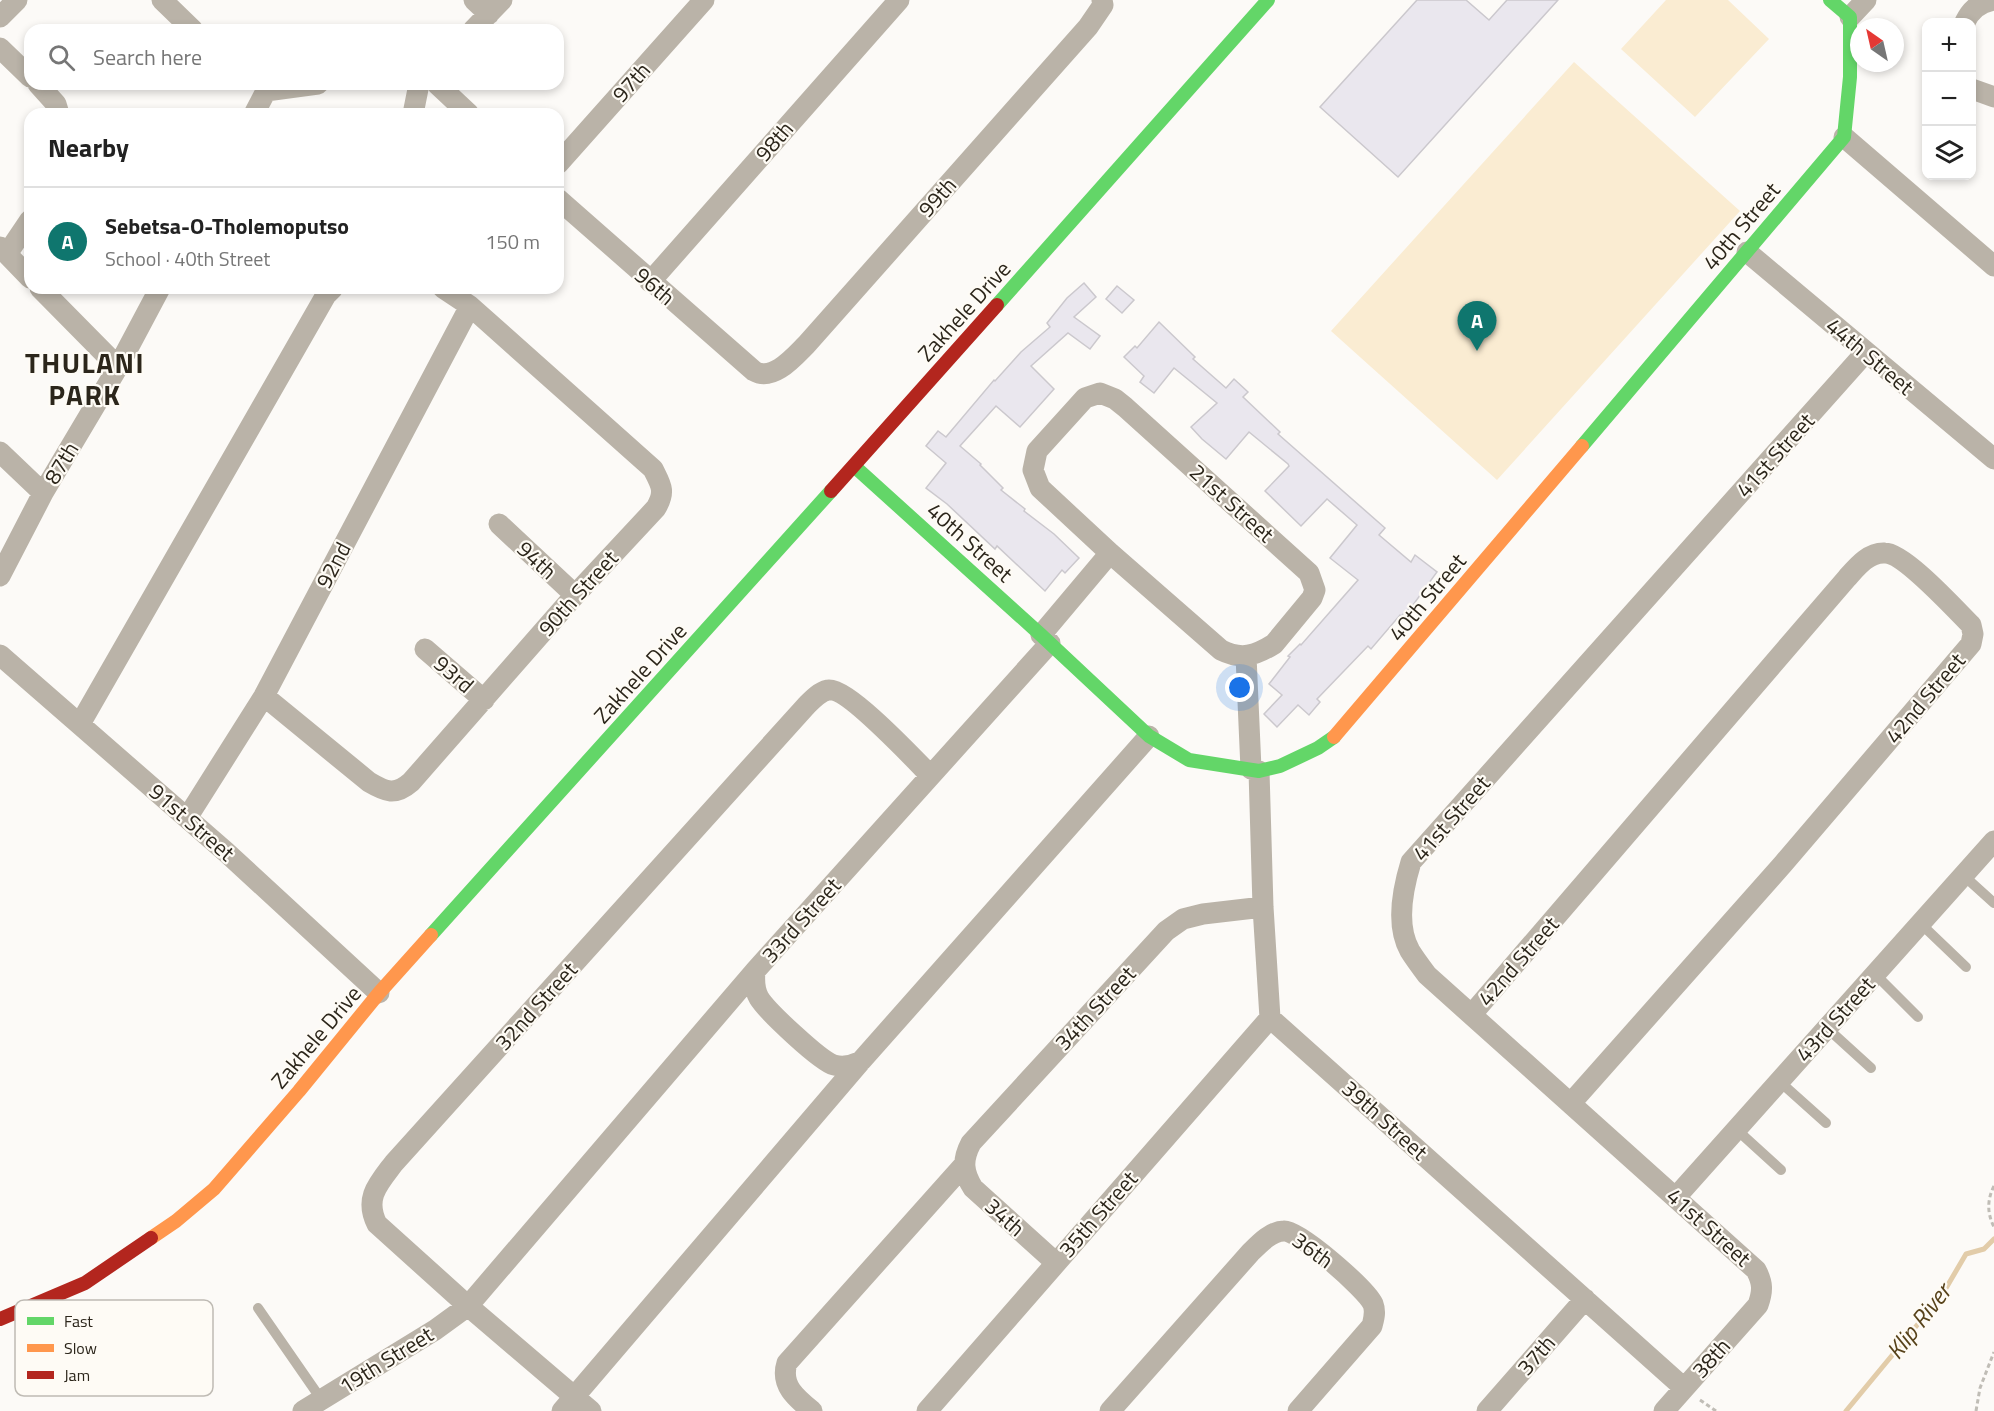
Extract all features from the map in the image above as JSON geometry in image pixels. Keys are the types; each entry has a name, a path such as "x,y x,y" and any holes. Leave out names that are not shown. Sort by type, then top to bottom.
{"street":[{"path":"0,17 17,0"},
{"path":"162,0 187,24"},
{"name":"97th","path":"564,157 704,0"},
{"name":"98th","path":"650,282 899,0"},
{"name":"99th","path":"754,371 759,374 768,374 777,370 806,345 1088,27 1103,6 1102,0"},
{"name":"Zakhele Drive","path":"45,1300 85,1283 176,1221 214,1189 379,993 855,466 1268,0"},
{"path":"1830,0 1850,18 1866,0"},
{"path":"1967,18 1976,7 1994,0"},
{"path":"477,24 488,5"},
{"path":"0,48 24,70"},
{"path":"1851,72 1844,137 1994,266"},
{"path":"43,90 57,108"},
{"path":"256,108 260,90"},
{"path":"413,108 418,90"},
{"path":"443,90 463,108"},
{"path":"1976,91 1994,97"},
{"name":"40th Street","path":"855,466 1149,736 1189,760 1255,770 1280,766 1302,757 1335,736 1844,137"},
{"name":"96th","path":"564,203 650,282 754,371"},
{"path":"24,227 3,251 24,272"},
{"name":"44th Street","path":"1748,252 1994,459"},
{"path":"46,294 118,367"},
{"name":"87th","path":"0,576 43,492 118,367 157,294"},
{"path":"80,724 327,294"},
{"name":"90th Street","path":"264,696 369,782 379,788 394,792 402,789 411,782 575,595 656,508 662,498 662,489 653,469 470,306 452,294"},
{"name":"92nd","path":"187,818 264,696 470,306"},
{"name":"41st Street","path":"1758,1305 1763,1283 1756,1270 1427,975 1409,949 1403,926 1403,890 1411,862 1866,352"},
{"name":"21st Street","path":"1100,393 1125,406 1309,573 1315,590 1307,607 1274,644 1246,656 1234,656 1221,650 1110,553 1040,488 1033,470 1037,451 1049,437 1085,398 1100,393"},
{"path":"0,452 43,492"},
{"name":"94th","path":"499,524 575,595"},
{"name":"33rd Street","path":"861,1061 848,1066 834,1065 822,1059 765,1007 754,986 755,971 930,775 1046,639 1110,553"},
{"name":"42nd Street","path":"1472,1014 1846,578 1864,560 1884,553 1900,557 1971,625 1973,634 1971,644 1783,864 1571,1103"},
{"name":"93rd","path":"425,649 484,700"},
{"name":"91st Street","path":"0,655 288,908 379,993"},
{"path":"1246,656 1270,1018"},
{"name":"32nd Street","path":"591,1411 569,1404 468,1306 377,1224 371,1212 372,1198 378,1184 394,1163 819,694 829,690 840,692 855,702 930,775"},
{"path":"569,1404 861,1061 1149,736"},
{"name":"43rd Street","path":"1676,1197 1994,840"},
{"name":"34th Street","path":"812,1411 791,1393 786,1383 787,1363 963,1166 965,1154 971,1143 1166,931 1183,919 1203,914 1263,907"},
{"name":"19th Street","path":"303,1411 435,1330 468,1306 755,971"},
{"name":"35th Street","path":"927,1411 1270,1018"},
{"name":"39th Street","path":"1270,1018 1684,1388"},
{"name":"34th","path":"963,1166 973,1188 1055,1262"},
{"name":"36th","path":"1110,1411 1250,1253 1263,1240 1281,1231 1290,1231 1333,1262 1366,1293 1373,1304 1375,1314 1372,1326 1298,1411"},
{"name":"37th","path":"1487,1411 1585,1299"},
{"name":"38th","path":"1664,1411 1758,1305"},
{"name":"Zakhele Drive","path":"0,1319 15,1313"}],"lane":[{"path":"1964,875 1994,903"},
{"path":"1920,923 1966,968"},
{"path":"1875,974 1918,1017"},
{"path":"1827,1028 1871,1068"},
{"path":"1779,1081 1826,1123"},
{"path":"1737,1130 1781,1170"},
{"path":"258,1308 321,1399"}],"path":[{"path":"1994,1186 1989,1196 1989,1216 1994,1227"},
{"path":"1976,1411 1980,1388 1994,1352"}],"shaded area":[{"path":"1666,0 1728,0 1769,39 1695,117 1621,49"},
{"path":"1574,62 1740,211 1497,480 1331,331"}],"building":[{"path":"1417,0 1466,0 1489,20 1507,0 1558,0 1398,177 1320,107"},
{"path":"1084,283 1096,297 1074,317 1100,336 1090,349 1068,333 1031,366 1054,389 1020,427 996,406 960,446 981,464 1003,488 1001,490 1079,558 1065,573 1062,570 1045,591 997,546 995,549 947,504 926,488 946,463 926,446 938,431 946,437 994,380 1050,327 1047,323 1067,298"},
{"path":"1117,286 1134,300 1122,313 1106,299"},
{"path":"1159,322 1195,357 1193,359 1226,388 1234,379 1248,392 1243,397 1280,432 1278,434 1385,528 1379,535 1411,562 1415,555 1437,572 1413,605 1400,615 1371,649 1368,646 1317,699 1320,702 1309,715 1298,705 1277,727 1264,714 1282,695 1269,684 1290,657 1288,656 1301,645 1358,580 1330,558 1357,525 1327,499 1301,526 1265,491 1289,466 1288,464 1249,432 1226,459 1202,439 1191,427 1217,403 1174,368 1154,393 1140,382 1144,376 1124,357 1135,346 1137,348"}],"waterway":[{"name":"Klip River","path":"1846,1411 1942,1295 1966,1254 1984,1249 1994,1239"}],"traffic: fast":[{"path":"997,305 1268,0"},
{"path":"1582,446 1844,137 1850,77 1850,17 1830,0"},
{"path":"854,466 1149,736 1189,760 1259,771 1280,766 1318,748 1334,737"},
{"path":"431,935 831,491"}],"traffic: slow":[{"path":"1334,737 1582,446"},
{"path":"151,1238 176,1221 214,1189 299,1091 379,993 431,935"}],"traffic: jam":[{"path":"831,491 997,305"},
{"path":"45,1300 85,1283 151,1238"},
{"path":"0,1319 15,1313"}],"place":[{"name":"Sebetsa-O-Tholemoputso","path":"1477,351"}],"district":[{"name":"THULANI PARK","path":"85,378"}]}
